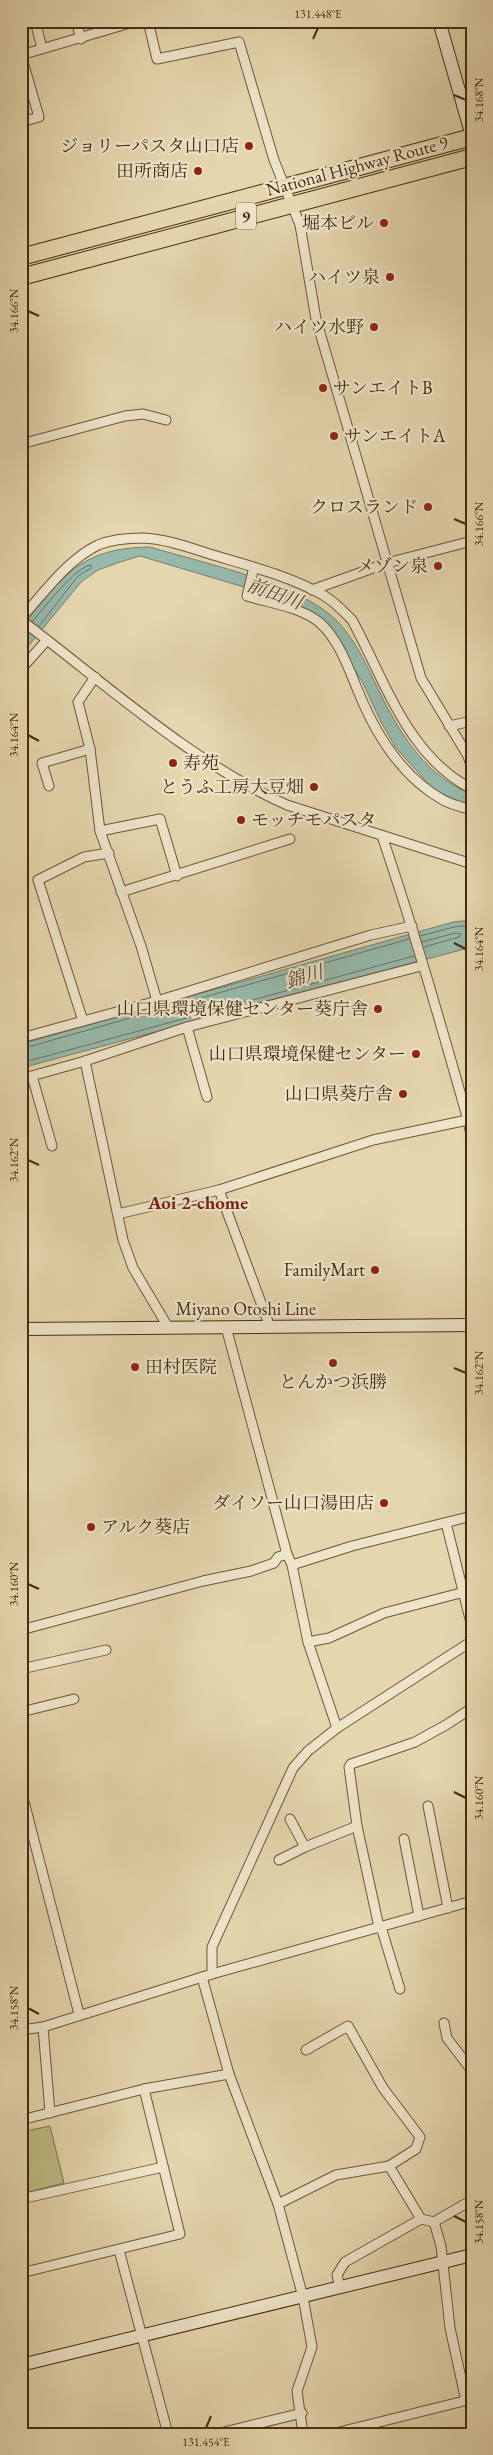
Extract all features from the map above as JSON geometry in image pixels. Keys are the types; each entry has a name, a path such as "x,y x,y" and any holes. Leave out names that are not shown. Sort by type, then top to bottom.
{"highway":[{"name":"National Highway Route 9","path":"21,257 472,137"},
{"name":"National Highway Route 9","path":"21,277 293,204 332,196 472,157"}],"street":[{"path":"35,21 42,48"},
{"path":"76,21 81,39"},
{"path":"21,122 39,117 21,55 81,39 118,24 137,21"},
{"path":"148,21 157,59 239,42 274,160 300,225 316,319 421,678 468,756 472,768"},
{"path":"439,21 472,137"},
{"path":"21,444 125,416 144,414 166,420"},
{"path":"472,789 448,774 418,743 352,620 340,608 312,590 276,574 165,541 142,538 123,539 100,544 85,553 59,576 21,619 95,677 216,766 261,794 287,806 472,864"},
{"path":"312,590 387,563 472,541"},
{"path":"254,568 248,596 305,613 323,626 349,669 361,700 392,753 426,789 444,801 472,810"},
{"path":"21,669 47,640"},
{"path":"95,677 78,702 90,749 100,830 141,946 156,1000"},
{"path":"449,726 472,721"},
{"path":"49,786 42,763 90,749"},
{"path":"100,830 160,819 177,876"},
{"path":"382,836 412,926 421,966 470,1120 472,1140"},
{"path":"121,892 290,840"},
{"path":"83,1021 38,880 84,857 109,853"},
{"path":"21,1038 156,1000 371,935 412,926"},
{"path":"21,1079 85,1061 187,1027 421,966"},
{"path":"187,1027 207,1097"},
{"path":"85,1061 123,1240 133,1268 168,1327"},
{"path":"32,1076 52,1146"},
{"path":"118,1214 219,1190 373,1140 470,1120"},
{"path":"219,1190 270,1327"},
{"name":"Miyano Otoshi Line","path":"21,1329 472,1325"},
{"path":"226,1327 287,1554 292,1565 308,1642 337,1728"},
{"path":"292,1565 352,1546 472,1516"},
{"path":"446,1523 461,1592 472,1627"},
{"path":"21,1630 203,1581 251,1571 274,1562 278,1557 287,1554"},
{"path":"308,1642 329,1638 384,1614 472,1590"},
{"path":"212,1974 212,1947 293,1768 308,1751 337,1728 472,1641"},
{"path":"21,1669 106,1650"},
{"path":"21,1712 74,1699"},
{"path":"400,1990 380,1927 357,1826 349,1767 351,1764 415,1742 446,1726 472,1708"},
{"path":"21,1790 79,2014"},
{"path":"428,1806 448,1908"},
{"path":"290,1819 305,1846"},
{"path":"279,1860 305,1846 357,1826"},
{"path":"404,1840 419,1916"},
{"path":"21,2030 43,2027 79,2014 212,1974 472,1901"},
{"path":"202,1977 229,2074 244,2108 278,2204 303,2297 312,2347 297,2391 302,2413 303,2434"},
{"path":"444,2024 447,2038 472,2071"},
{"path":"278,2204 336,2175 389,2166 416,2150 420,2137 382,2088 348,2026 306,2050"},
{"path":"43,2027 50,2113"},
{"path":"21,2120 144,2089 229,2074"},
{"path":"21,2273 180,2234 144,2089"},
{"path":"21,2199 163,2166"},
{"path":"389,2166 420,2219"},
{"path":"340,2287 337,2275 345,2262 420,2219 434,2222 472,2200"},
{"path":"331,2434 469,2400 450,2328 444,2262 434,2222"},
{"path":"119,2250 140,2335 168,2434"},
{"path":"21,2365 472,2255"},
{"path":"216,2434 302,2413"}],"shaded area":[{"path":"50,2126 64,2183 21,2194 21,2132"}],"water":[{"name":"前田川","path":"150,547 223,567 276,585 321,608 338,622 351,639 363,658 398,727 408,741 429,767 442,778 472,794 472,807 434,790 396,748 381,722 363,683 323,620 306,609 244,587 140,556 120,562 98,570 81,582 21,655 21,627 62,580 75,569 89,560 106,553"},
{"name":"錦川","path":"472,920 472,947 21,1068 21,1044 453,922"}],"place":[{"name":"ジョリーパスタ山口店","path":"249,146"},
{"name":"田所商店","path":"198,171"},
{"name":"堀本ビル","path":"384,223"},
{"name":"ハイツ泉","path":"390,277"},
{"name":"ハイツ水野","path":"374,327"},
{"name":"サンエイトB","path":"323,388"},
{"name":"サンエイトA","path":"334,436"},
{"name":"クロスランド","path":"428,507"},
{"name":"メゾン泉","path":"438,566"},
{"name":"寿苑","path":"173,763"},
{"name":"とうふ工房大豆畑","path":"314,787"},
{"name":"モッチモパスタ","path":"241,820"},
{"name":"山口県環境保健センター葵庁舎","path":"378,1009"},
{"name":"山口県環境保健センター","path":"416,1054"},
{"name":"山口県葵庁舎","path":"403,1094"},
{"name":"FamilyMart","path":"375,1270"},
{"name":"とんかつ浜勝","path":"333,1363"},
{"name":"田村医院","path":"135,1367"},
{"name":"ダイソー山口湯田店","path":"384,1503"},
{"name":"アルク葵店","path":"91,1527"}],"district":[{"name":"Aoi 2-chome","path":"198,1202"}]}
